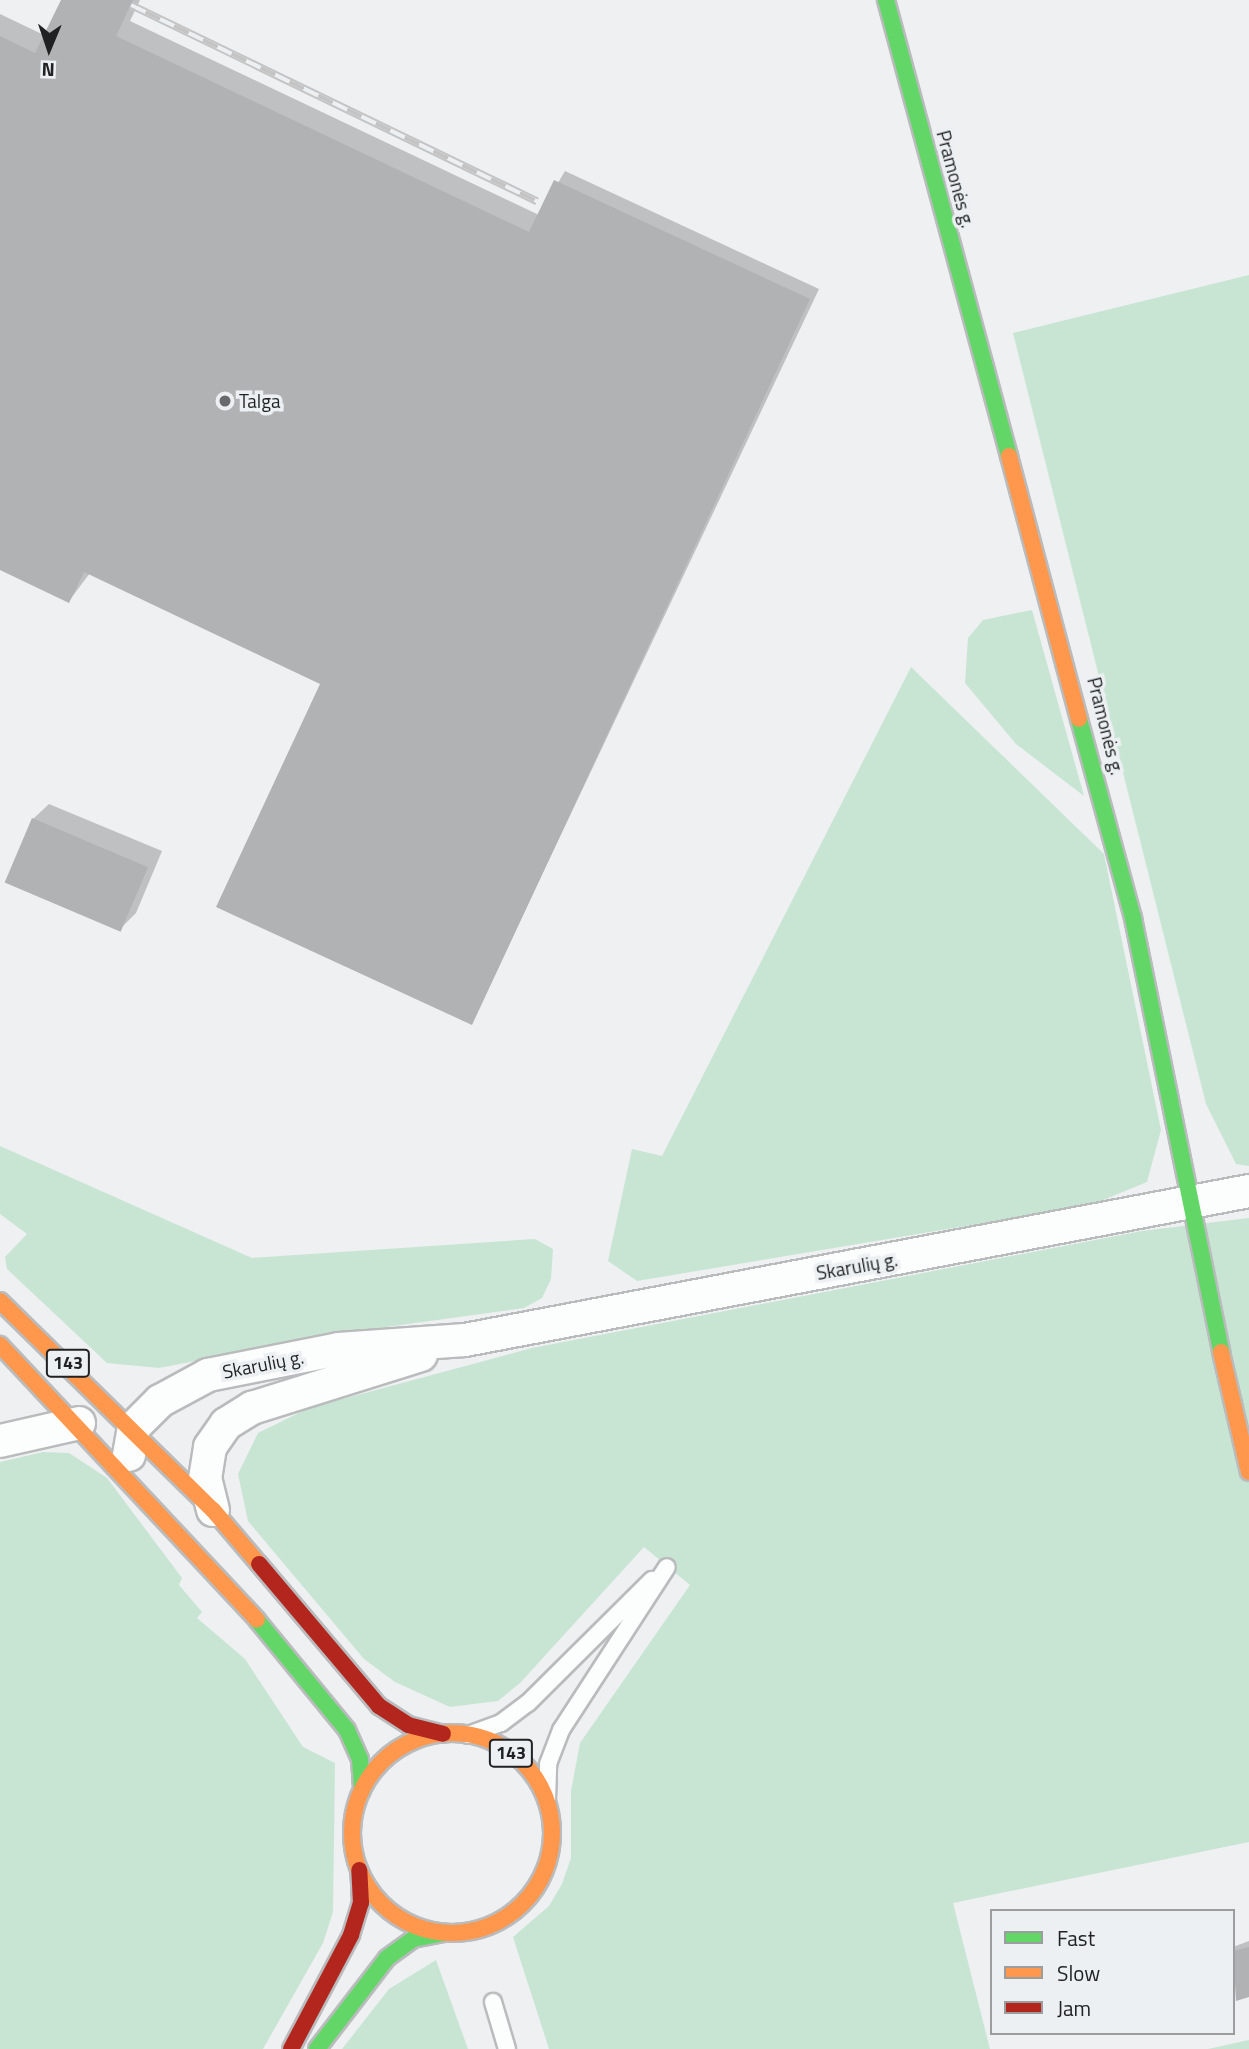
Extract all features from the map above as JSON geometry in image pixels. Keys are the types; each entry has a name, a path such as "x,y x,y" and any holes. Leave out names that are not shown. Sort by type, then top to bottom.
{"main road":[{"name":"Pramonės g.","path":"886,0 1130,906 1187,1206 1249,1472"},
{"name":"143","path":"0,1301 134,1427 213,1510 379,1706 408,1725 443,1734 468,1735 516,1756 547,1800 552,1828 540,1882 500,1922 414,1939 387,1958 317,2049"},
{"name":"143","path":"0,1345 135,1482 347,1730 360,1759 362,1790 352,1830 361,1903 351,1935 291,2049"},
{"name":"143","path":"362,1790 395,1751 443,1734"},
{"name":"143","path":"359,1871 393,1914 445,1933"}],"street":[{"name":"Skarulių g.","path":"134,1427 160,1401 208,1375 339,1349 465,1340 1187,1206 1249,1191"},
{"name":"Skarulių g.","path":"213,1510 205,1479 210,1447 226,1424 252,1408 465,1340"},
{"path":"0,1441 79,1423"},
{"path":"134,1427 129,1455 135,1482"}],"lane":[{"path":"468,1735 528,1703 667,1567 561,1730 548,1764 547,1800"},
{"path":"493,2002 507,2049"}],"green space":[{"path":"1249,275 1249,1166 1236,1164 1206,1104 1013,333"},
{"path":"1032,610 1084,796 1016,744 965,683 968,638 983,620"},
{"path":"911,667 1104,854 1161,1130 1147,1182 1091,1205 637,1281 608,1261 632,1149 662,1156"},
{"path":"0,1146 252,1258 535,1239 553,1249 551,1279 542,1298 524,1308 335,1334 159,1368 107,1363 7,1269 5,1257 27,1234 0,1214"},
{"path":"1249,1218 1249,1842 953,1903 990,2049 549,2049 513,1937 549,1906 562,1884 571,1858 571,1791 580,1743 690,1585 644,1547 520,1683 498,1701 450,1707 395,1682 364,1659 248,1521 238,1474 258,1433 309,1408 532,1348 1142,1231"},
{"path":"43,1452 69,1453 107,1478 182,1578 179,1585 202,1612 197,1618 245,1659 303,1747 335,1763 333,1912 323,1943 263,2049 0,2049 0,1462"},
{"path":"436,1960 468,2049 342,2049 389,1989"},
{"path":"1249,2040 1249,2049 1208,2049"}],"building":[{"path":"61,0 133,0 116,36 529,232 554,180 810,299 472,1025 216,907 320,684 84,572 69,603 0,570 0,36 35,53"},
{"path":"32,818 148,867 121,932 5,882"},
{"path":"1249,1947 1249,1997 1236,2001 1235,1984 1235,1950"}],"railway":[{"path":"131,5 537,201"}],"traffic: fast":[{"path":"886,0 1009,456"},
{"path":"1079,719 1133,918 1221,1352"},
{"path":"257,1620 347,1730 360,1759 362,1790"},
{"path":"317,2049 387,1958 413,1939 445,1933"}],"traffic: slow":[{"path":"1009,456 1079,719"},
{"path":"0,1301 213,1510 259,1564"},
{"path":"0,1345 257,1620"},
{"path":"1221,1352 1249,1472"},
{"path":"452,1733 490,1741 507,1750 522,1763 535,1778 544,1795 552,1833 544,1871 535,1888 522,1903 507,1916 490,1925 452,1933 414,1925 397,1916 382,1903 369,1888 360,1871 352,1833 360,1795 369,1778 382,1763 397,1750 414,1741 452,1733"}],"traffic: jam":[{"path":"259,1564 379,1706 408,1725 443,1734"},
{"path":"291,2049 351,1935 361,1903 359,1870"}],"place":[{"name":"Talga","path":"225,401"}]}
